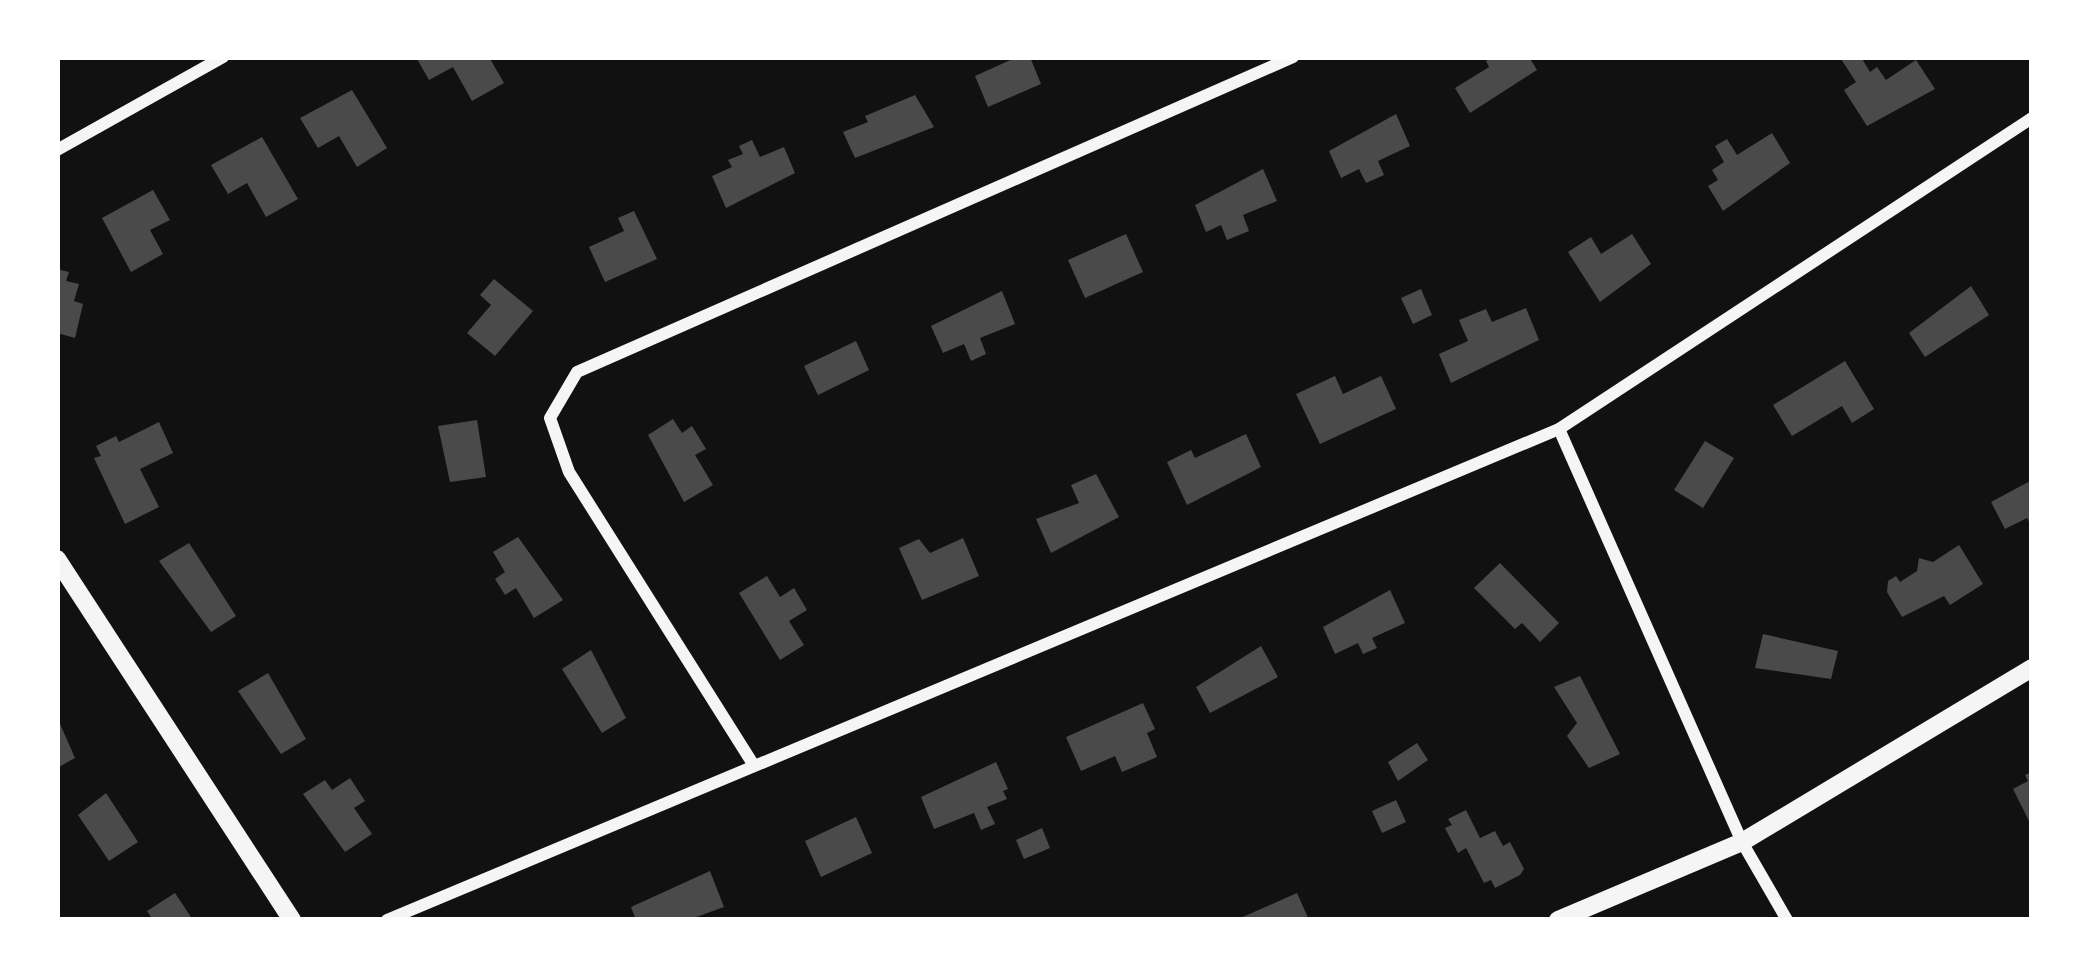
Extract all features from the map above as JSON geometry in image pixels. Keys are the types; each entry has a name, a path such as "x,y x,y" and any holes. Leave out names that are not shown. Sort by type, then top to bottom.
{"street":[{"path":"57,150 223,57"},
{"path":"753,764 569,472 550,418 577,372 1293,57"},
{"path":"387,920 1559,429 2032,118"},
{"path":"1559,429 1742,842 1787,920"},
{"path":"57,559 292,920"},
{"path":"1558,920 1742,842 2032,668"}],"building":[{"path":"416,57 489,57 504,83 472,101 453,67 429,80"},
{"path":"1017,57 1030,57 1041,84 988,107 975,76"},
{"path":"1529,57 1537,70 1470,113 1455,88 1489,67 1486,61"},
{"path":"1861,57 1870,72 1877,67 1886,80 1916,60 1935,89 1867,126 1844,90 1856,82 1841,59"},
{"path":"352,90 387,148 357,167 339,136 318,148 300,118"},
{"path":"915,95 934,127 855,158 843,132 868,122 865,116"},
{"path":"1396,114 1410,146 1378,161 1384,175 1366,183 1359,169 1341,178 1329,151"},
{"path":"1772,133 1790,163 1723,211 1708,186 1718,180 1712,170 1724,162 1715,146 1727,139 1737,155"},
{"path":"262,137 298,199 266,217 247,183 228,194 211,165"},
{"path":"752,140 760,157 784,147 795,173 726,208 712,176 732,167 728,160 743,154 739,146"},
{"path":"1263,169 1277,201 1243,215 1249,231 1227,240 1221,225 1206,232 1195,205"},
{"path":"153,190 170,220 150,230 163,254 131,272 102,218"},
{"path":"634,211 657,259 605,282 589,247 624,231 618,218"},
{"path":"1126,234 1143,272 1085,298 1068,260"},
{"path":"1632,234 1651,264 1600,302 1568,252 1591,237 1601,254"},
{"path":"57,269 69,272 66,281 79,284 74,301 83,304 75,338 57,333"},
{"path":"494,279 533,311 495,356 467,333 491,305 480,295"},
{"path":"1971,286 1989,315 1925,357 1909,333"},
{"path":"1421,289 1432,315 1413,324 1401,298"},
{"path":"1002,291 1015,324 980,338 986,354 971,361 964,344 943,353 931,326"},
{"path":"1526,308 1539,340 1451,383 1439,354 1468,341 1459,320 1486,309 1492,322"},
{"path":"856,341 869,370 818,395 804,366"},
{"path":"1845,361 1874,409 1852,423 1842,406 1792,436 1773,405"},
{"path":"1335,376 1343,394 1381,376 1396,409 1320,444 1296,394"},
{"path":"673,419 682,433 692,426 706,449 695,455 713,485 684,502 648,435"},
{"path":"477,420 486,477 450,482 438,426"},
{"path":"159,422 173,453 140,469 159,507 125,524 94,458 101,456 96,446 116,436 119,442"},
{"path":"1246,434 1261,467 1187,505 1167,462 1191,450 1195,458"},
{"path":"1705,441 1734,458 1703,508 1674,490"},
{"path":"1096,474 1119,517 1051,553 1036,519 1079,503 1071,485"},
{"path":"2032,480 2032,527 2027,518 2005,529 1991,502"},
{"path":"518,537 563,600 534,618 516,588 505,595 495,579 505,572 493,552"},
{"path":"963,538 979,576 922,600 899,548 919,539 930,553"},
{"path":"189,543 236,616 211,632 159,561"},
{"path":"1959,545 1983,584 1950,605 1944,596 1902,617 1887,592 1888,581 1896,576 1900,582 1917,571 1919,558 1933,562"},
{"path":"1500,563 1559,623 1540,642 1522,623 1515,629 1474,588"},
{"path":"767,576 780,597 794,588 807,610 789,621 804,645 780,660 739,593"},
{"path":"1390,590 1405,623 1372,638 1377,648 1363,654 1358,643 1335,654 1323,627"},
{"path":"1763,634 1838,651 1831,679 1755,668"},
{"path":"1261,646 1278,677 1210,713 1196,687"},
{"path":"591,650 626,718 602,733 562,669"},
{"path":"268,673 306,739 281,754 238,691"},
{"path":"1580,676 1620,754 1589,768 1567,736 1577,723 1554,687"},
{"path":"1143,703 1155,729 1147,733 1157,757 1122,772 1115,756 1081,771 1066,737"},
{"path":"57,717 75,758 57,768"},
{"path":"1417,743 1428,760 1398,781 1388,762"},
{"path":"996,762 1008,789 1003,791 1007,799 987,807 995,824 981,830 974,813 934,829 921,797"},
{"path":"2032,772 2032,827 2013,789 2028,781 2025,775"},
{"path":"350,778 365,801 354,808 372,834 345,852 303,794 325,780 332,790"},
{"path":"106,793 138,842 109,861 78,815"},
{"path":"1396,800 1406,822 1382,833 1372,811"},
{"path":"1466,810 1480,838 1495,831 1503,846 1510,842 1524,869 1520,875 1495,888 1491,880 1484,883 1466,848 1458,853 1445,828 1452,825 1448,819"},
{"path":"856,817 872,853 821,877 805,841"},
{"path":"1042,828 1050,848 1024,859 1016,840"},
{"path":"710,871 724,907 688,920 636,920 631,907"},
{"path":"175,893 193,920 153,920 147,911"},
{"path":"1297,893 1309,920 1236,920"}]}
